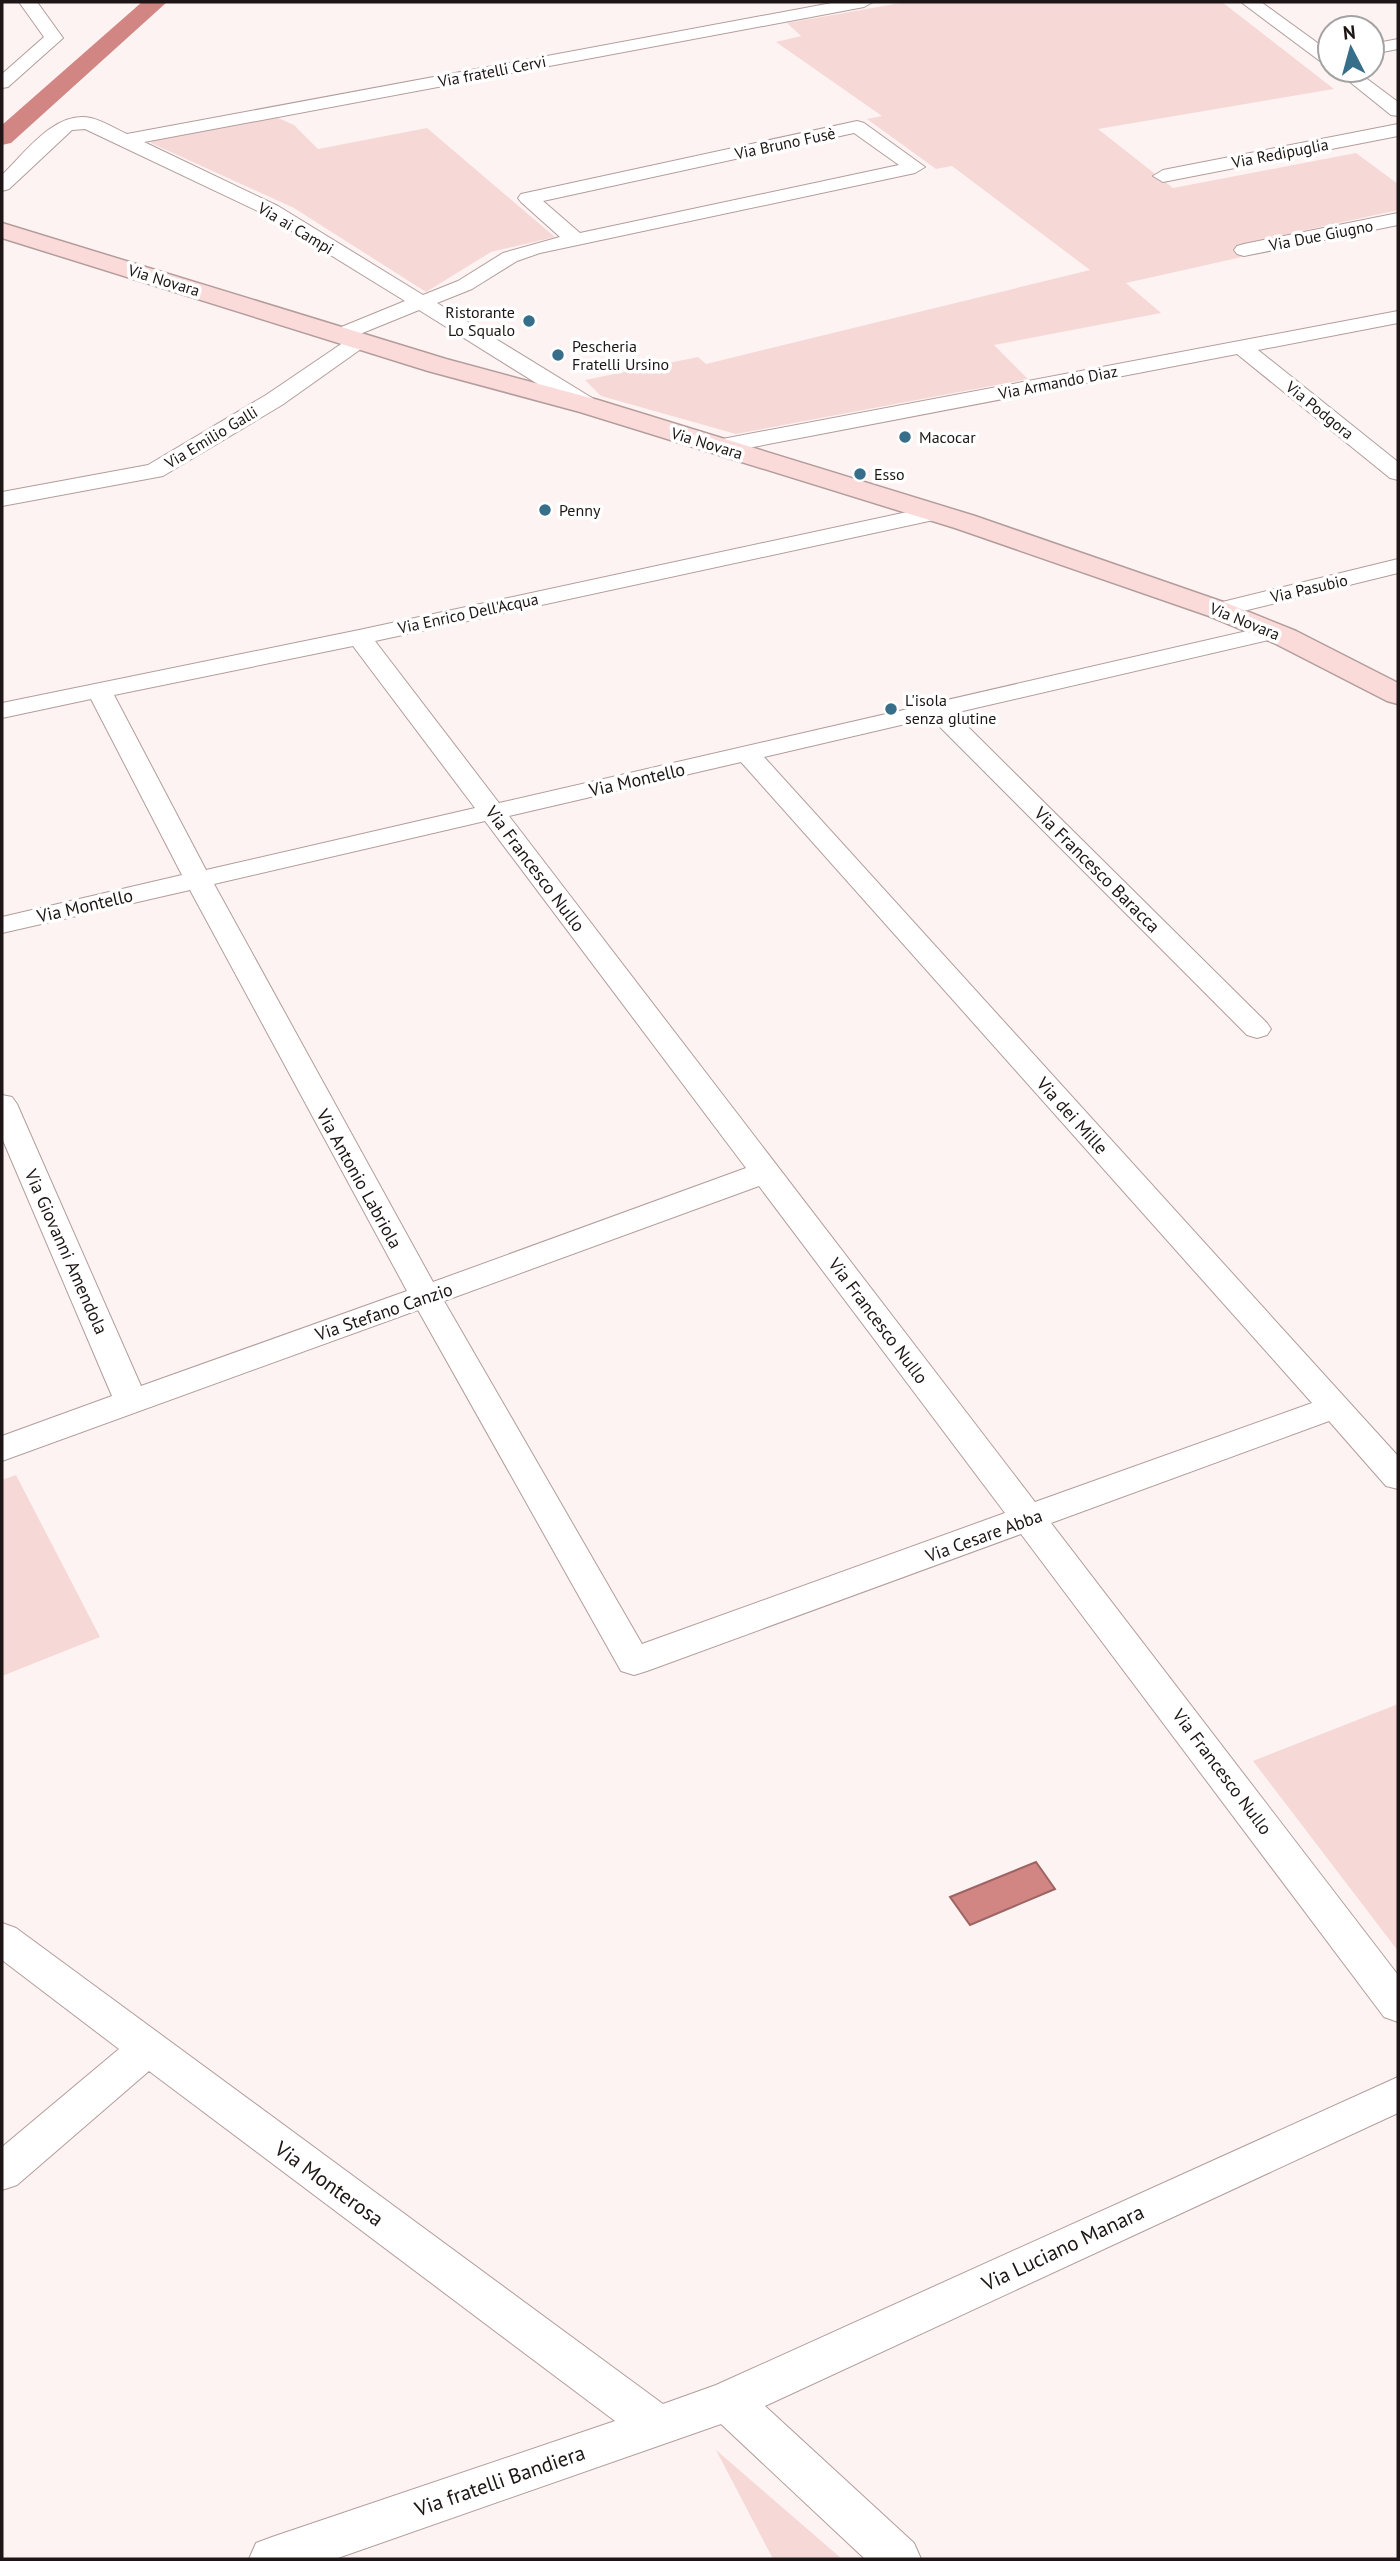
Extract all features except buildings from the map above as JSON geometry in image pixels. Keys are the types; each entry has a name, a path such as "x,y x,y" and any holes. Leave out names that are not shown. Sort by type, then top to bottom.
{"street":[{"path":"2,83 54,38 28,2"},
{"name":"Via fratelli Cervi","path":"121,141 864,2"},
{"path":"1250,2 1316,49"},
{"path":"1362,84 1398,111"},
{"name":"Via ai Campi","path":"2,185 65,126 88,123 271,210 589,406"},
{"name":"Via Bruno Fusè","path":"351,337 464,285 510,257 588,236 915,167 857,127 528,198 575,239"},
{"name":"Via Redipuglia","path":"1163,176 1398,130"},
{"path":"1373,135 1398,153"},
{"name":"Via Due Giugno","path":"1244,250 1398,219"},
{"name":"Via Novara","path":"2,230 351,337 589,406 934,513 1219,610 1273,632 1398,695"},
{"name":"Via Armando Diaz","path":"717,447 1398,317"},
{"name":"Via Emilio Galli","path":"2,499 155,471 274,400 351,337"},
{"name":"Via Podgora","path":"1241,347 1398,473"},
{"name":"Via Enrico Dell'Acqua","path":"2,710 359,637 934,513"},
{"name":"Via Pasubio","path":"1219,610 1398,566"},
{"name":"Via Montello","path":"2,925 1273,632"},
{"name":"Via Francesco Nullo","path":"359,637 1398,2005"},
{"name":"Via Antonio Labriola","path":"99,690 195,879 425,1298 634,1661"},
{"name":"Via Francesco Baracca","path":"937,711 1257,1029"},
{"name":"Via dei Mille","path":"747,754 1398,1477"},
{"name":"Via Giovanni Amendola","path":"2,1104 131,1401"},
{"name":"Via Stefano Canzio","path":"2,1449 425,1298 765,1172"},
{"name":"Via Cesare Abba","path":"634,1661 1030,1520 1334,1407"},
{"name":"Via Monterosa","path":"2,1939 658,2427"},
{"path":"2,2172 148,2049"},
{"name":"Via Luciano Manara","path":"727,2401 1398,2094"},
{"path":"727,2401 898,2559"},
{"name":"Via fratelli Bandiera","path":"272,2559 727,2401"}],"shaded area":[{"path":"906,2 1222,2 1316,75 1316,84 1328,84 1334,89 1098,129 1173,188 1356,153 1398,184 1398,210 1238,245 1251,255 1126,283 1161,313 994,345 1028,379 736,434 601,396 585,380 698,357 706,364 1090,270 952,166 936,169 867,119 882,116 776,42 801,36 787,23"},
{"path":"276,117 294,125 318,149 427,128 555,237 491,252 426,292 294,208 151,143 152,140"},
{"path":"16,1475 100,1637 2,1676 2,1480"},
{"path":"1398,1704 1398,1951 1253,1761"},
{"path":"1036,1862 1055,1889 970,1925 950,1897"},
{"path":"716,2450 842,2559 773,2559"}],"waterway":[{"path":"2,138 155,2"}],"place":[{"name":"Ristorante Lo Squalo","path":"529,321"},
{"name":"Pescheria Fratelli Ursino","path":"558,355"},
{"name":"Macocar","path":"905,437"},
{"name":"Esso","path":"860,474"},
{"name":"Penny","path":"545,510"},
{"name":"L'isola senza glutine","path":"891,709"}]}
